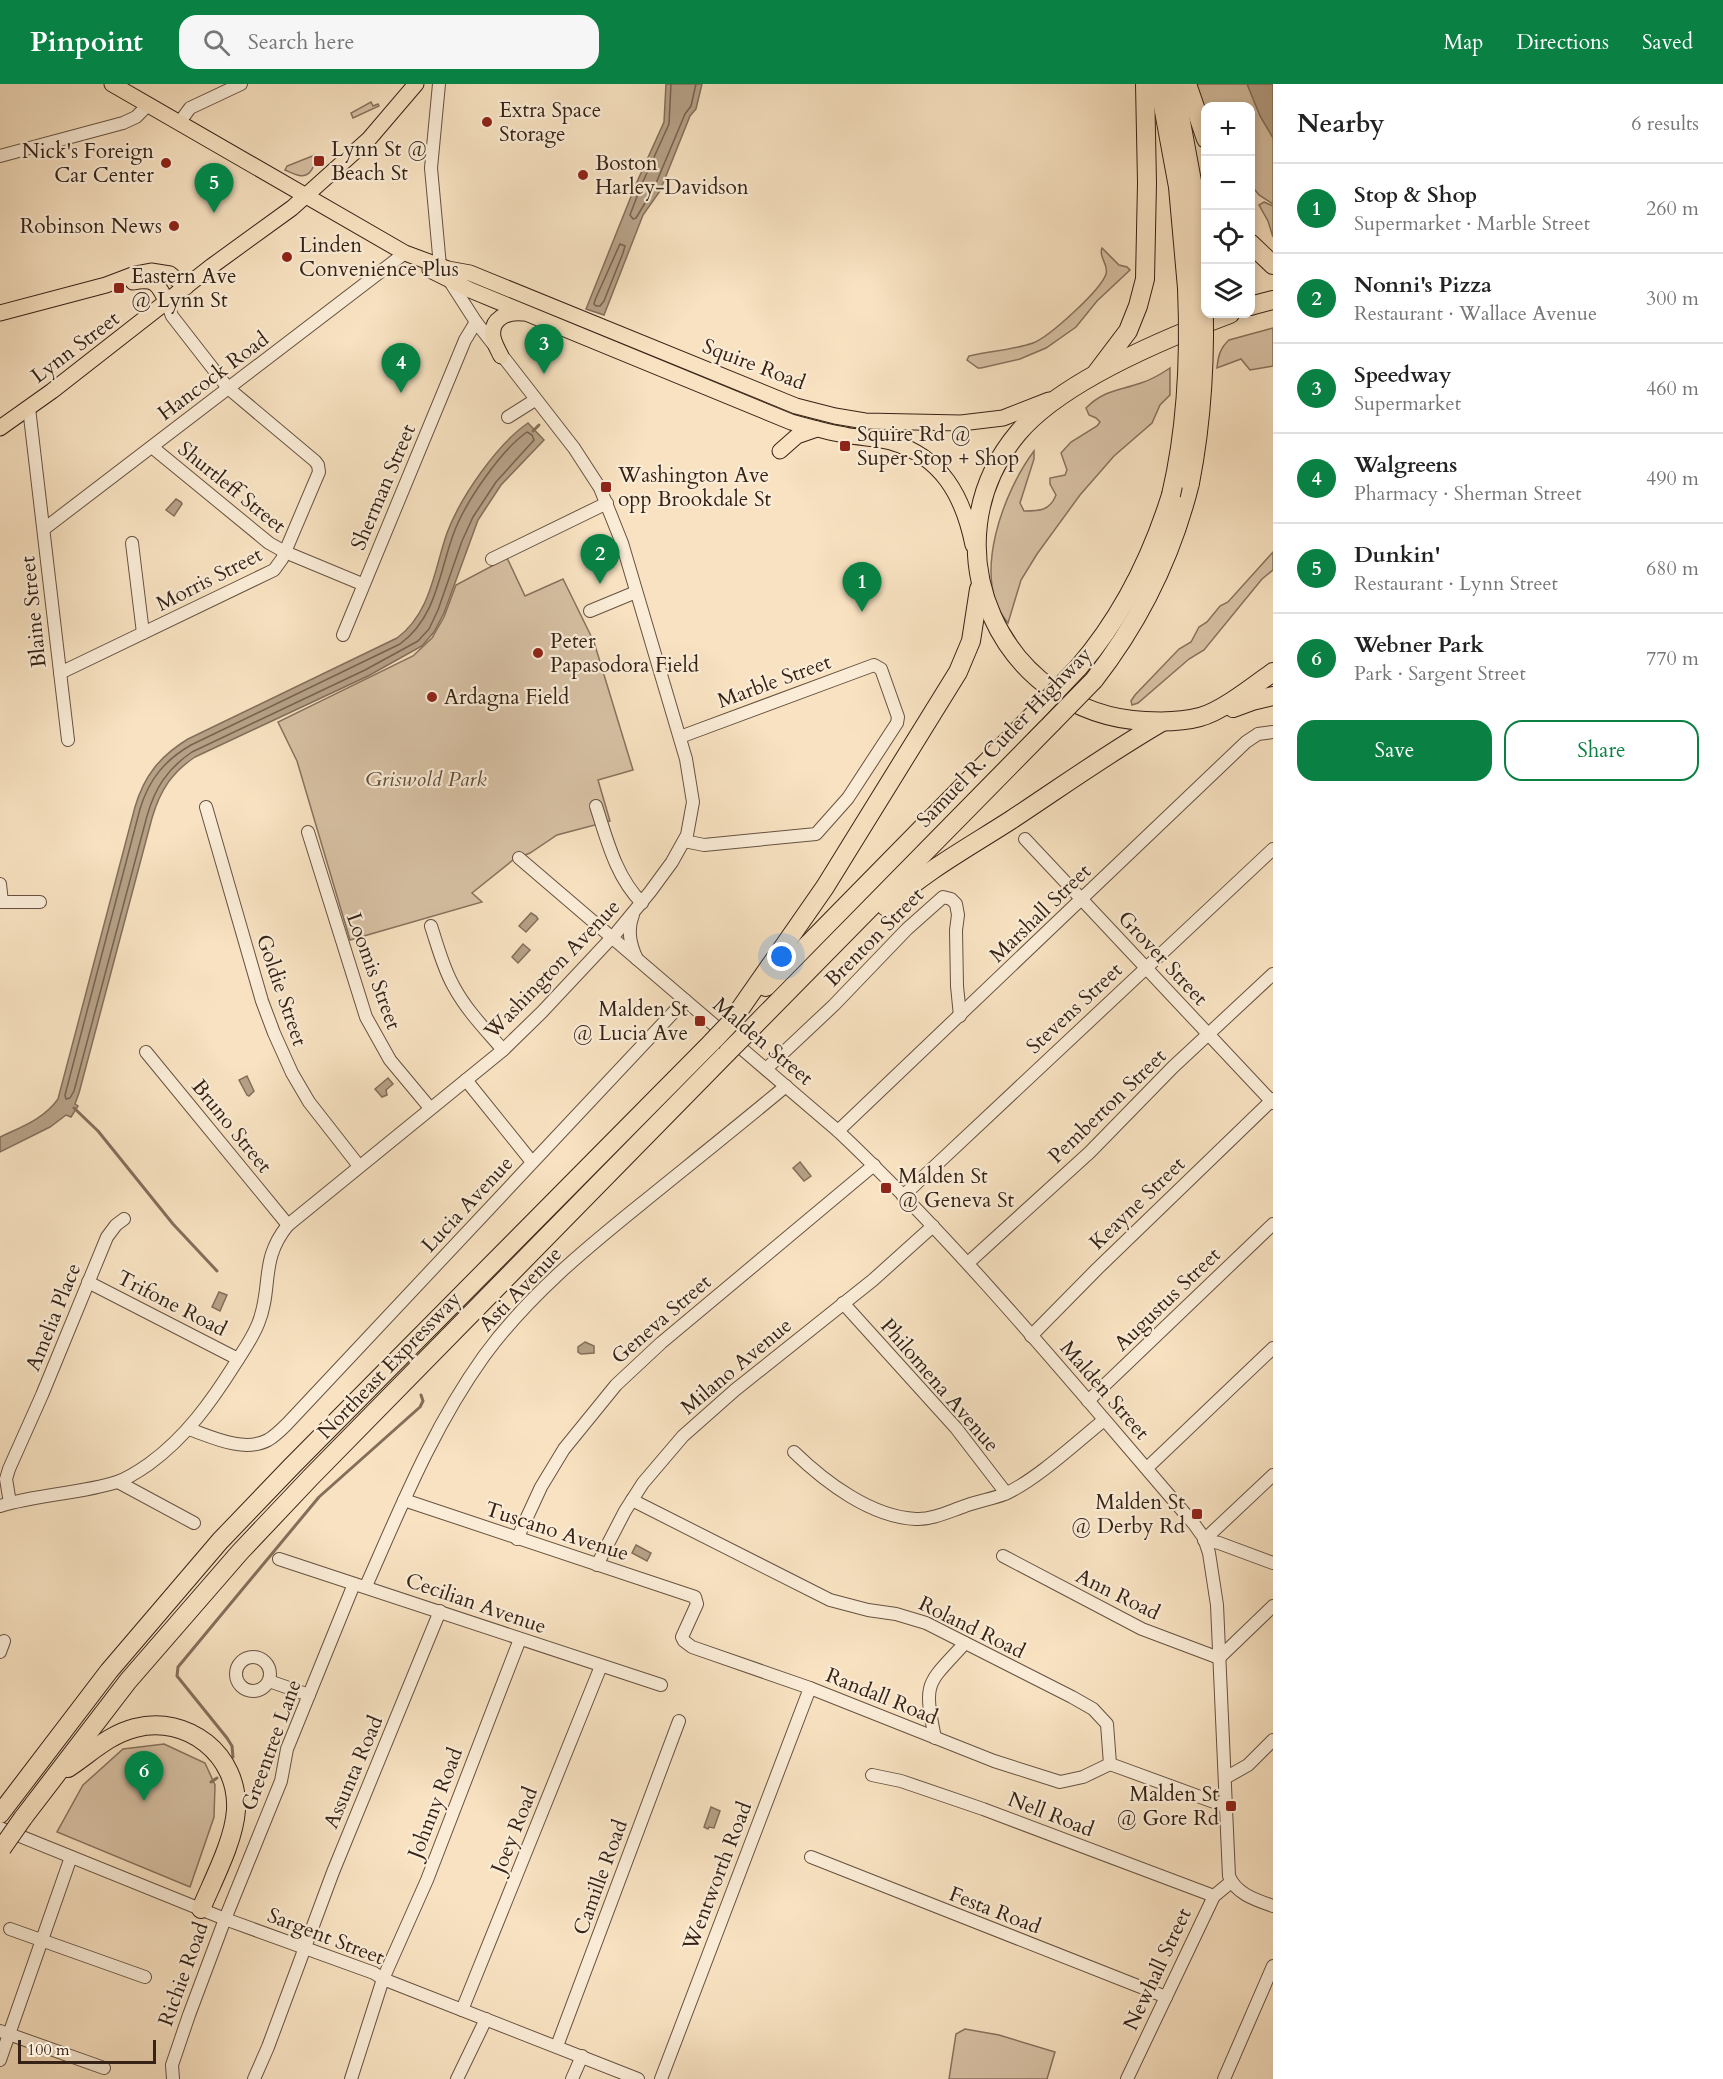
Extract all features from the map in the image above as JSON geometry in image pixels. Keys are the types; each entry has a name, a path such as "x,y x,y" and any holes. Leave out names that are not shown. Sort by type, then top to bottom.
{"highway":[{"path":"1094,377 1128,331 1145,279 1146,84"},
{"name":"Samuel R. Cutler Highway","path":"840,938 1094,680 1127,633 1152,589 1172,542 1190,483 1197,444 1202,396 1204,326 1159,84"},
{"name":"Samuel R. Cutler Highway","path":"829,923 1078,668 1110,627 1136,584 1157,537 1171,495 1179,456 1195,286 1194,192 1174,84"},
{"path":"1186,84 1201,125"},
{"path":"1255,247 1273,265"},
{"path":"1255,305 1273,300"},
{"path":"1220,318 1159,343 1094,377 1044,407 1025,425 1008,446 985,492 979,518 977,545 980,577 990,613 1005,642 1023,665 1046,686 1078,705 1104,715 1137,721 1164,721 1202,717 1273,696"},
{"path":"731,1022 825,887 958,672 971,641 980,577"},
{"path":"1202,717 1237,697 1273,672"},
{"path":"840,938 876,916 903,892 945,862 1108,754 1164,721"},
{"name":"Northeast Expressway","path":"1,1811 109,1671 220,1541 829,923"},
{"name":"Northeast Expressway","path":"1,1849 52,1779 150,1655 262,1527 840,938"},
{"path":"52,1779 99,1744 117,1734 135,1728 154,1725 173,1726 192,1733 208,1744 221,1758 231,1775 236,1793 236,1812 230,1838 201,1909"}],"main road":[{"path":"112,84 405,253"},
{"name":"Lynn Street","path":"0,428 306,196 369,139 416,84"},
{"name":"Squire Road","path":"405,253 440,266 470,273 776,398 835,416 881,422 983,422 1013,415 1063,394"},
{"name":"Squire Road","path":"405,253 448,280 777,416 817,429 892,443 914,452 933,466 952,485 968,522 980,577"},
{"path":"0,313 106,285 135,274 156,271 172,276 186,287"},
{"path":"106,285 151,281 161,290 167,303"},
{"path":"501,356 493,336 499,318 509,312 528,314"},
{"path":"780,451 797,436 817,429"}],"street":[{"path":"178,123 190,108 241,84"},
{"path":"439,84 431,168 440,266"},
{"path":"0,156 123,123 136,117 148,105"},
{"name":"Hancock Road","path":"44,529 405,253"},
{"name":"Washington Avenue","path":"5,1504 118,1482 136,1473 160,1456 189,1429 214,1397 248,1344 260,1319 271,1251 288,1225 503,1050 542,1012 638,908 672,862 684,841 691,819 693,794 680,737 622,543 607,503 589,469 476,322 440,266"},
{"path":"167,303 172,316 228,388"},
{"name":"Sherman Street","path":"343,635 362,584 465,340 476,322"},
{"name":"Morris Street","path":"60,673 274,570 278,565 317,477 319,467 315,461 228,388"},
{"path":"508,417 535,400"},
{"name":"Blaine Street","path":"29,408 68,740"},
{"name":"Shurtleff Street","path":"152,447 269,543 362,584"},
{"path":"492,559 607,503"},
{"path":"132,543 143,633"},
{"path":"590,611 636,592"},
{"name":"Marble Street","path":"680,737 872,666 878,666 881,669 898,713 897,723 848,798 816,834 704,845 684,841"},
{"name":"Marshall Street","path":"837,1131 1249,739 1263,733 1273,732"},
{"path":"596,806 623,880 638,908 630,926 630,938 639,962"},
{"name":"Goldie Street","path":"206,807 262,1001 277,1041 309,1102 360,1166"},
{"name":"Loomis Street","path":"308,832 352,979 366,1017 390,1060 430,1108"},
{"name":"Grover Street","path":"1025,839 1272,1101"},
{"name":"Stevens Street","path":"903,1196 1273,849"},
{"name":"Malden Street","path":"519,858 639,962 682,1003 766,1069 874,1165 968,1263 1148,1468 1194,1524 1204,1540 1213,1575 1226,1778 1228,1870 1231,1882"},
{"path":"0,884 1,902 40,902"},
{"name":"Brenton Street","path":"766,1069 834,1005 907,929 943,897 951,899 958,911 957,986 960,1016"},
{"path":"431,926 444,967 457,993 503,1050"},
{"name":"Pemberton Street","path":"968,1263 1096,1146 1273,974"},
{"name":"Lucia Avenue","path":"189,1429 242,1445 257,1444 270,1439 682,1003"},
{"name":"Bruno Street","path":"146,1052 288,1225"},
{"path":"466,1080 532,1162"},
{"name":"Asti Avenue","path":"360,1585 436,1434 461,1391 493,1345 531,1300 587,1249 786,1086"},
{"name":"Keayne Street","path":"1031,1336 1097,1269 1272,1101"},
{"name":"Geneva Street","path":"517,1539 542,1487 564,1449 616,1385 661,1343 874,1165"},
{"name":"Amelia Place","path":"5,1504 6,1479 9,1469 107,1237 124,1219"},
{"name":"Augustus Street","path":"1088,1401 1273,1224"},
{"name":"Milano Avenue","path":"597,1565 632,1500 657,1464 691,1428 873,1281 933,1226"},
{"name":"Trifone Road","path":"88,1282 238,1359"},
{"name":"Philomena Avenue","path":"843,1303 956,1428 1006,1493"},
{"path":"1148,1468 1273,1348"},
{"path":"794,1452 834,1486 875,1508 902,1518 920,1520 1006,1493 1064,1454 1104,1420"},
{"path":"1204,1540 1273,1476"},
{"path":"118,1482 194,1523"},
{"name":"Tuscano Avenue","path":"404,1500 697,1599"},
{"name":"Roland Road","path":"632,1500 830,1600 868,1610 915,1618 1093,1709 1107,1724 1110,1764"},
{"path":"1204,1540 1219,1543 1273,1563"},
{"name":"Ann Road","path":"1003,1556 1142,1629 1219,1658"},
{"name":"Cecilian Avenue","path":"279,1558 661,1685"},
{"name":"Greentree Lane","path":"225,1919 281,1781 286,1751 360,1585"},
{"name":"Randall Road","path":"697,1599 697,1605 682,1636 682,1640 697,1649 810,1688 994,1761 1060,1782 1083,1777 1110,1764"},
{"path":"1219,1658 1273,1606"},
{"name":"Assunta Road","path":"254,2079 333,1872 440,1611"},
{"name":"Johnny Road","path":"351,2079 383,1979 427,1880 520,1639"},
{"path":"934,1738 928,1706 930,1684 965,1643"},
{"name":"Joey Road","path":"462,2010 601,1665"},
{"path":"269,1681 309,1695"},
{"name":"Wentworth Road","path":"661,2079 810,1688"},
{"name":"Camille Road","path":"557,2046 679,1721"},
{"path":"1226,1778 1248,1765 1273,1740"},
{"path":"1110,1764 1225,1806"},
{"name":"Nell Road","path":"872,1775 901,1781 983,1809 1214,1896"},
{"name":"Sargent Street","path":"0,1828 225,1919 374,1973 383,1979 638,2079"},
{"path":"0,2060 5,2033 72,1857"},
{"name":"Festa Road","path":"811,1857 1166,1997"},
{"path":"1231,1882 1246,1895 1273,1906"},
{"name":"Newhall Street","path":"1126,2079 1214,1896 1231,1882"},
{"name":"Richie Road","path":"173,2078 172,2065 178,2046 225,1919"},
{"path":"10,1929 146,1977"},
{"path":"1224,2079 1273,1966"},
{"path":"457,2079 486,2019"},
{"path":"5,2033 104,2068"},
{"path":"572,2079 582,2056"}],"green space":[{"path":"1192,84 1273,84 1273,204 1255,190 1255,102 1201,102 1201,109"},
{"path":"371,102 373,106 378,104 379,106 353,118 351,113"},
{"path":"315,155 318,160 307,174 298,175 285,170 287,166"},
{"path":"1264,202 1273,206 1273,237 1268,221 1259,205"},
{"path":"1102,248 1119,265 1130,270 1097,301 1076,327 1046,348 1020,359 981,368 967,360 969,356 1033,343 1062,323 1095,291 1106,274 1107,270 1101,254"},
{"path":"1273,328 1273,366 1250,370 1241,359 1217,368 1223,346 1229,340"},
{"path":"1170,368 1170,395 1160,405 1152,423 1114,456 1080,495 1037,554 1021,580 1008,623 997,604 992,583 992,559 1003,511 1023,468 1034,451 1034,459 1020,503 1024,511 1047,507 1056,495 1050,484 1050,478 1065,475 1067,470 1061,453 1071,442 1100,422 1089,415 1086,408 1105,394 1148,380"},
{"path":"1273,552 1273,570 1262,579 1204,650 1189,659 1138,703 1132,705 1131,701 1135,695 1179,649 1191,642 1199,627 1207,622 1220,606 1228,602"},
{"name":"Griswold Park","path":"507,558 525,596 563,579 594,642 633,770 598,780 610,821 557,835 530,853 513,860 472,893 482,902 350,940 297,761 278,722 413,656 432,638 444,617 456,585"},
{"path":"164,1744 205,1763 215,1785 214,1817 190,1887 57,1832 83,1785 123,1749"},
{"path":"965,2029 999,2035 1055,2052 1047,2079 949,2079 956,2034"}],"water":[{"path":"666,84 702,84 696,109 690,116 660,191 643,215 604,315 586,309 636,184 664,122"},
{"path":"1247,84 1273,84 1273,138 1260,116"},
{"path":"528,423 544,440 501,485 478,520 444,613 434,632 422,646 368,676 195,757 173,776 159,799 152,818 75,1104 78,1106 71,1117 66,1115 50,1127 0,1152 0,1137 39,1117 58,1099 135,807 148,776 169,752 188,739 397,638 408,628 424,604 447,533 470,488 504,444"},
{"path":"176,499 182,504 174,516 166,510"},
{"path":"531,913 538,919 526,932 519,926"},
{"path":"523,944 530,950 518,963 512,957"},
{"path":"247,1076 254,1091 249,1096 239,1080"},
{"path":"388,1078 393,1084 386,1090 387,1095 382,1097 375,1089"},
{"path":"800,1162 811,1176 804,1181 793,1168"},
{"path":"219,1292 227,1295 220,1311 212,1307"},
{"path":"585,1342 594,1346 594,1353 581,1354 578,1352 578,1347"},
{"path":"636,1545 651,1553 647,1561 632,1553"},
{"path":"711,1807 720,1811 714,1828 709,1827 708,1829 704,1827"}],"waterway":[{"path":"533,431 539,425"},
{"path":"74,1108 98,1131 173,1224 217,1271"},
{"path":"233,1757 232,1746 227,1738 177,1676 178,1667 319,1497 420,1407 423,1401 421,1395"},
{"path":"211,1782 217,1778"}],"place":[{"name":"Extra Space Storage","path":"487,122"},
{"name":"Lynn St @ Beach St","path":"319,161"},
{"name":"Nick's Foreign Car Center","path":"166,163"},
{"name":"Boston Harley-Davidson","path":"583,175"},
{"name":"Dunkin'","path":"214,213"},
{"name":"Robinson News","path":"174,226"},
{"name":"Linden Convenience Plus","path":"287,257"},
{"name":"Eastern Ave @ Lynn St","path":"119,288"},
{"name":"Speedway","path":"544,374"},
{"name":"Walgreens","path":"401,393"},
{"name":"Squire Rd @ Super Stop + Shop","path":"845,446"},
{"name":"Washington Ave opp Brookdale St","path":"606,487"},
{"name":"Nonni's Pizza","path":"600,584"},
{"name":"Stop & Shop","path":"862,612"},
{"name":"Peter Papasodora Field","path":"538,653"},
{"name":"Ardagna Field","path":"432,697"},
{"name":"Malden St @ Lucia Ave","path":"700,1021"},
{"name":"Malden St @ Geneva St","path":"886,1188"},
{"name":"Malden St @ Derby Rd","path":"1197,1514"},
{"name":"Webner Park","path":"144,1801"},
{"name":"Malden St @ Gore Rd","path":"1231,1806"}]}
